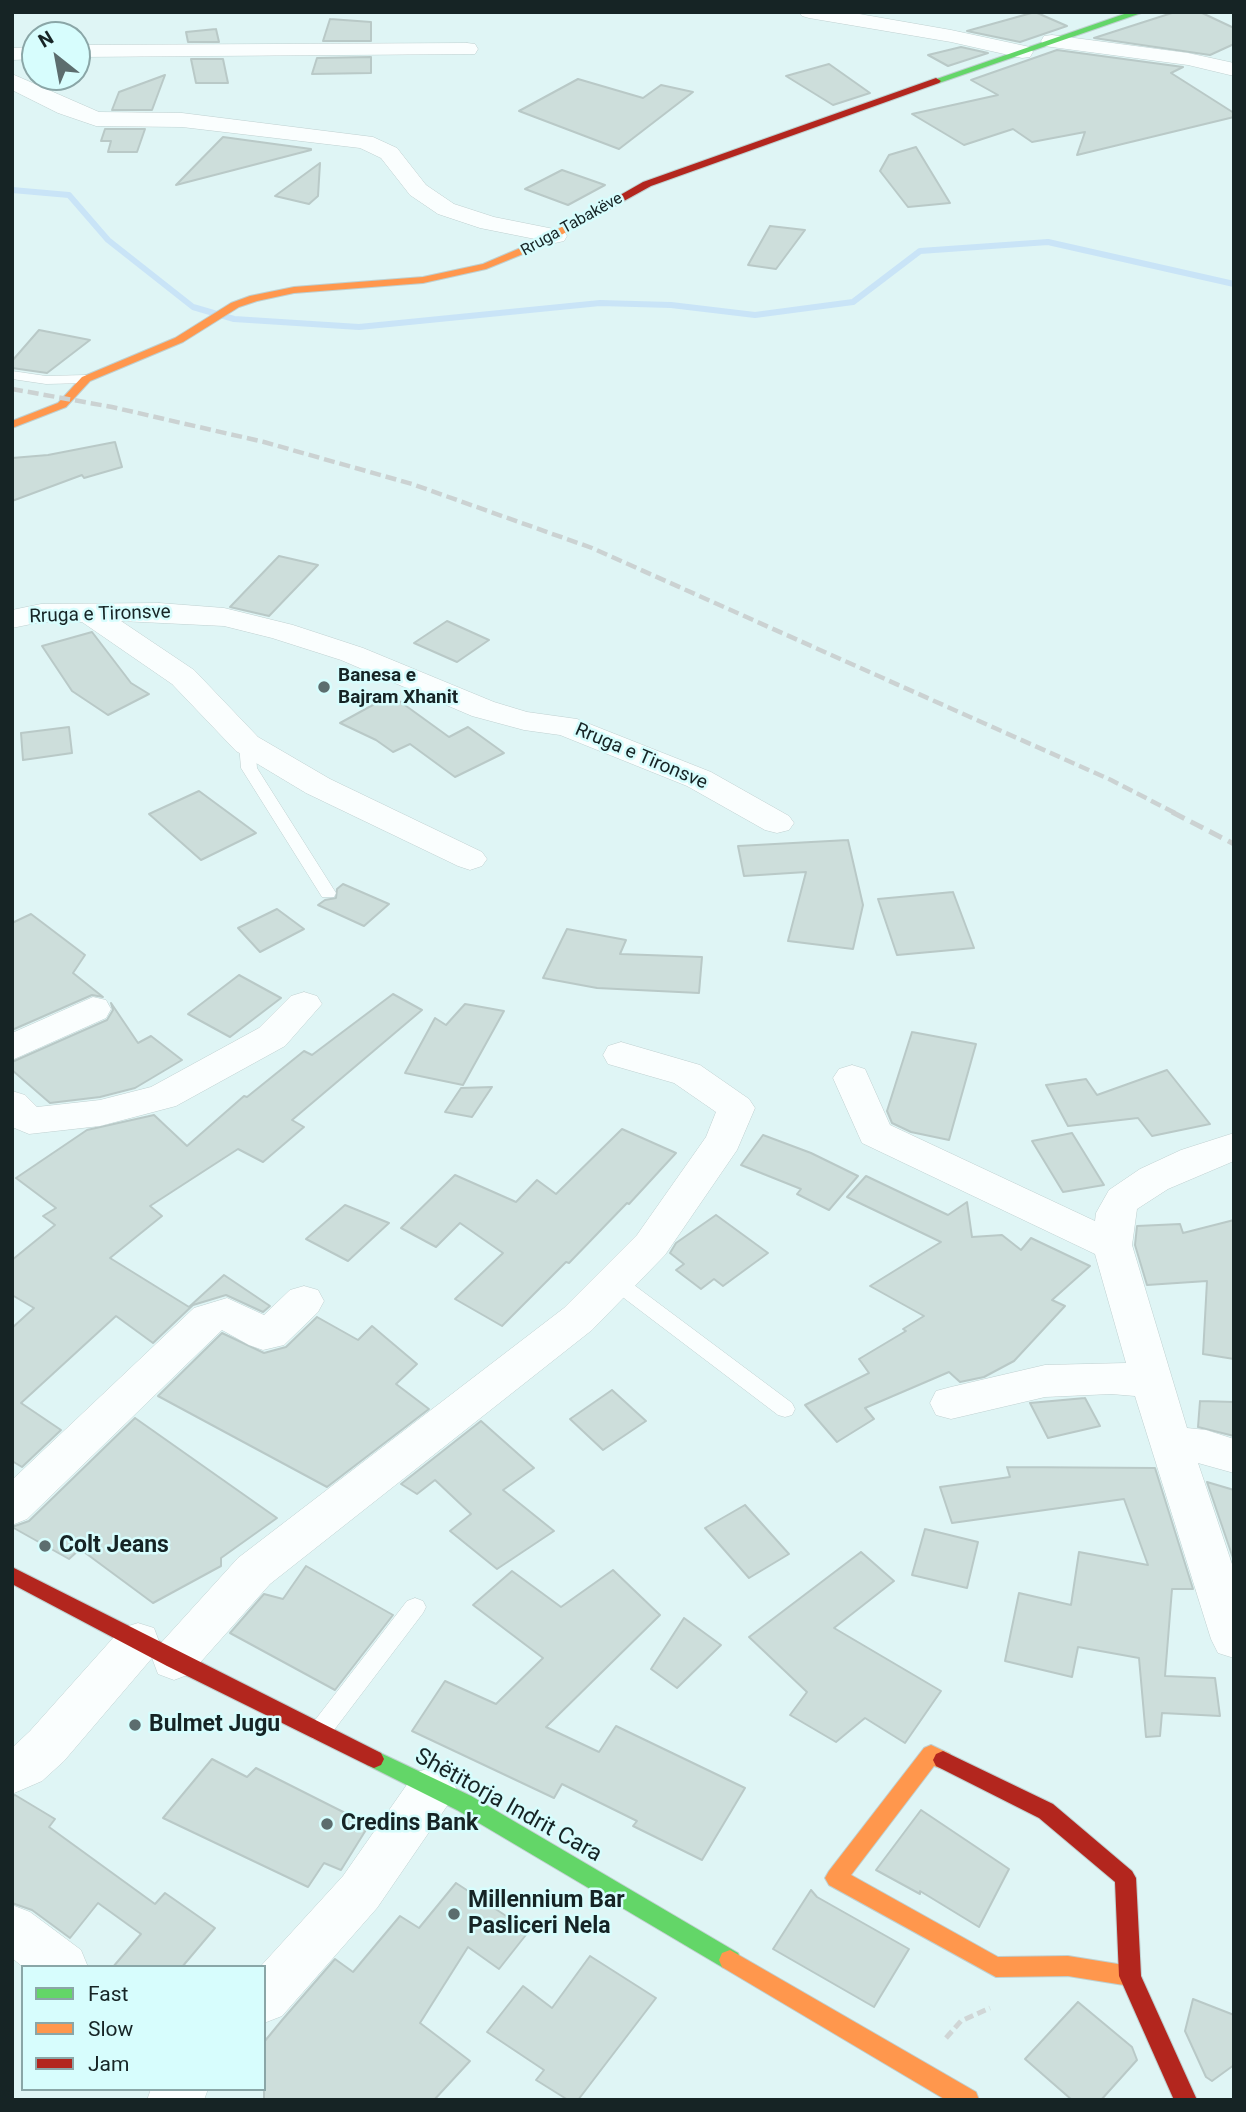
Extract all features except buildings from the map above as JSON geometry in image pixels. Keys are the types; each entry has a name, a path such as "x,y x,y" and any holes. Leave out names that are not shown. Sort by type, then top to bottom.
{"street":[{"path":"809,12 951,36 1023,52"},
{"name":"Rruga Tabakëve","path":"12,425 62,405 86,379 179,340 229,309 254,298 284,292 457,275 513,257 647,184 838,114 1140,12"},
{"path":"1052,41 1188,59 1234,70"},
{"path":"91,51 467,49"},
{"path":"12,81 66,108 96,119 182,120 365,142 388,153 418,190 446,209 489,223 555,236"},
{"name":"Rruga e Tironsve","path":"12,619 41,613 159,611 224,617 282,631 352,654 483,709 524,721 566,726 699,779 776,823"},
{"path":"89,613 183,677 247,744 318,786 470,859"},
{"path":"12,1104 29,1121 100,1113 163,1097 272,1037 304,1004"},
{"path":"12,1048 93,1009"},
{"path":"12,1773 25,1766 156,1651 254,1571 578,1319 651,1245 724,1141 736,1108 687,1074 621,1055"},
{"path":"852,1078 875,1134 1112,1245"},
{"path":"1234,1146 1195,1160 1154,1180 1123,1200 1116,1213 1112,1245 1170,1444 1234,1639"},
{"path":"12,1507 208,1319 227,1313 264,1334 270,1334 304,1301"},
{"path":"951,1403 1045,1381 1111,1377 1152,1382"},
{"path":"1170,1444 1206,1447 1234,1456"},
{"name":"Shëtitorja Indrit Cara","path":"12,1575 156,1651 476,1810 968,2100"},
{"path":"1130,1976 1068,1966 996,1967 836,1878 931,1754 1046,1811 1125,1878 1130,1976 1186,2100"},
{"path":"266,1996 360,1892 432,1788"},
{"path":"12,1928 61,1965"}],"lane":[{"path":"12,375 46,380 86,379"},
{"path":"247,744 249,768 328,893"},
{"path":"615,1281 785,1409"},
{"path":"320,1731 415,1607"}],"waterway":[{"path":"12,190 69,195 108,240 193,307 234,319 359,327 600,303 671,305 755,315 853,302 920,251 1048,242 1234,284"}],"railway":[{"path":"12,389 112,407 264,442 412,484 592,548 1111,780 1175,813"},
{"path":"1172,812 1234,844"}],"traffic: fast":[{"path":"936,81 1140,12"},
{"path":"374,1759 464,1803 730,1960"}],"traffic: slow":[{"path":"12,425 62,405 86,379 179,340 235,305 254,298 294,290 423,280 486,266 541,243 571,226"},
{"path":"943,1760 931,1754 836,1878 996,1967 1068,1966 1130,1976"},
{"path":"730,1960 968,2100"}],"traffic: jam":[{"path":"571,226 647,184 936,81"},
{"path":"12,1575 174,1660 374,1759"},
{"path":"943,1760 1046,1811 1125,1878 1130,1976 1186,2100"}],"place":[{"name":"Banesa e Bajram Xhanit","path":"324,687"},
{"name":"Colt Jeans","path":"45,1546"},
{"name":"Bulmet Jugu","path":"135,1725"},
{"name":"Credins Bank","path":"327,1824"},
{"name":"Millennium Bar Pasliceri Nela","path":"454,1914"}]}
